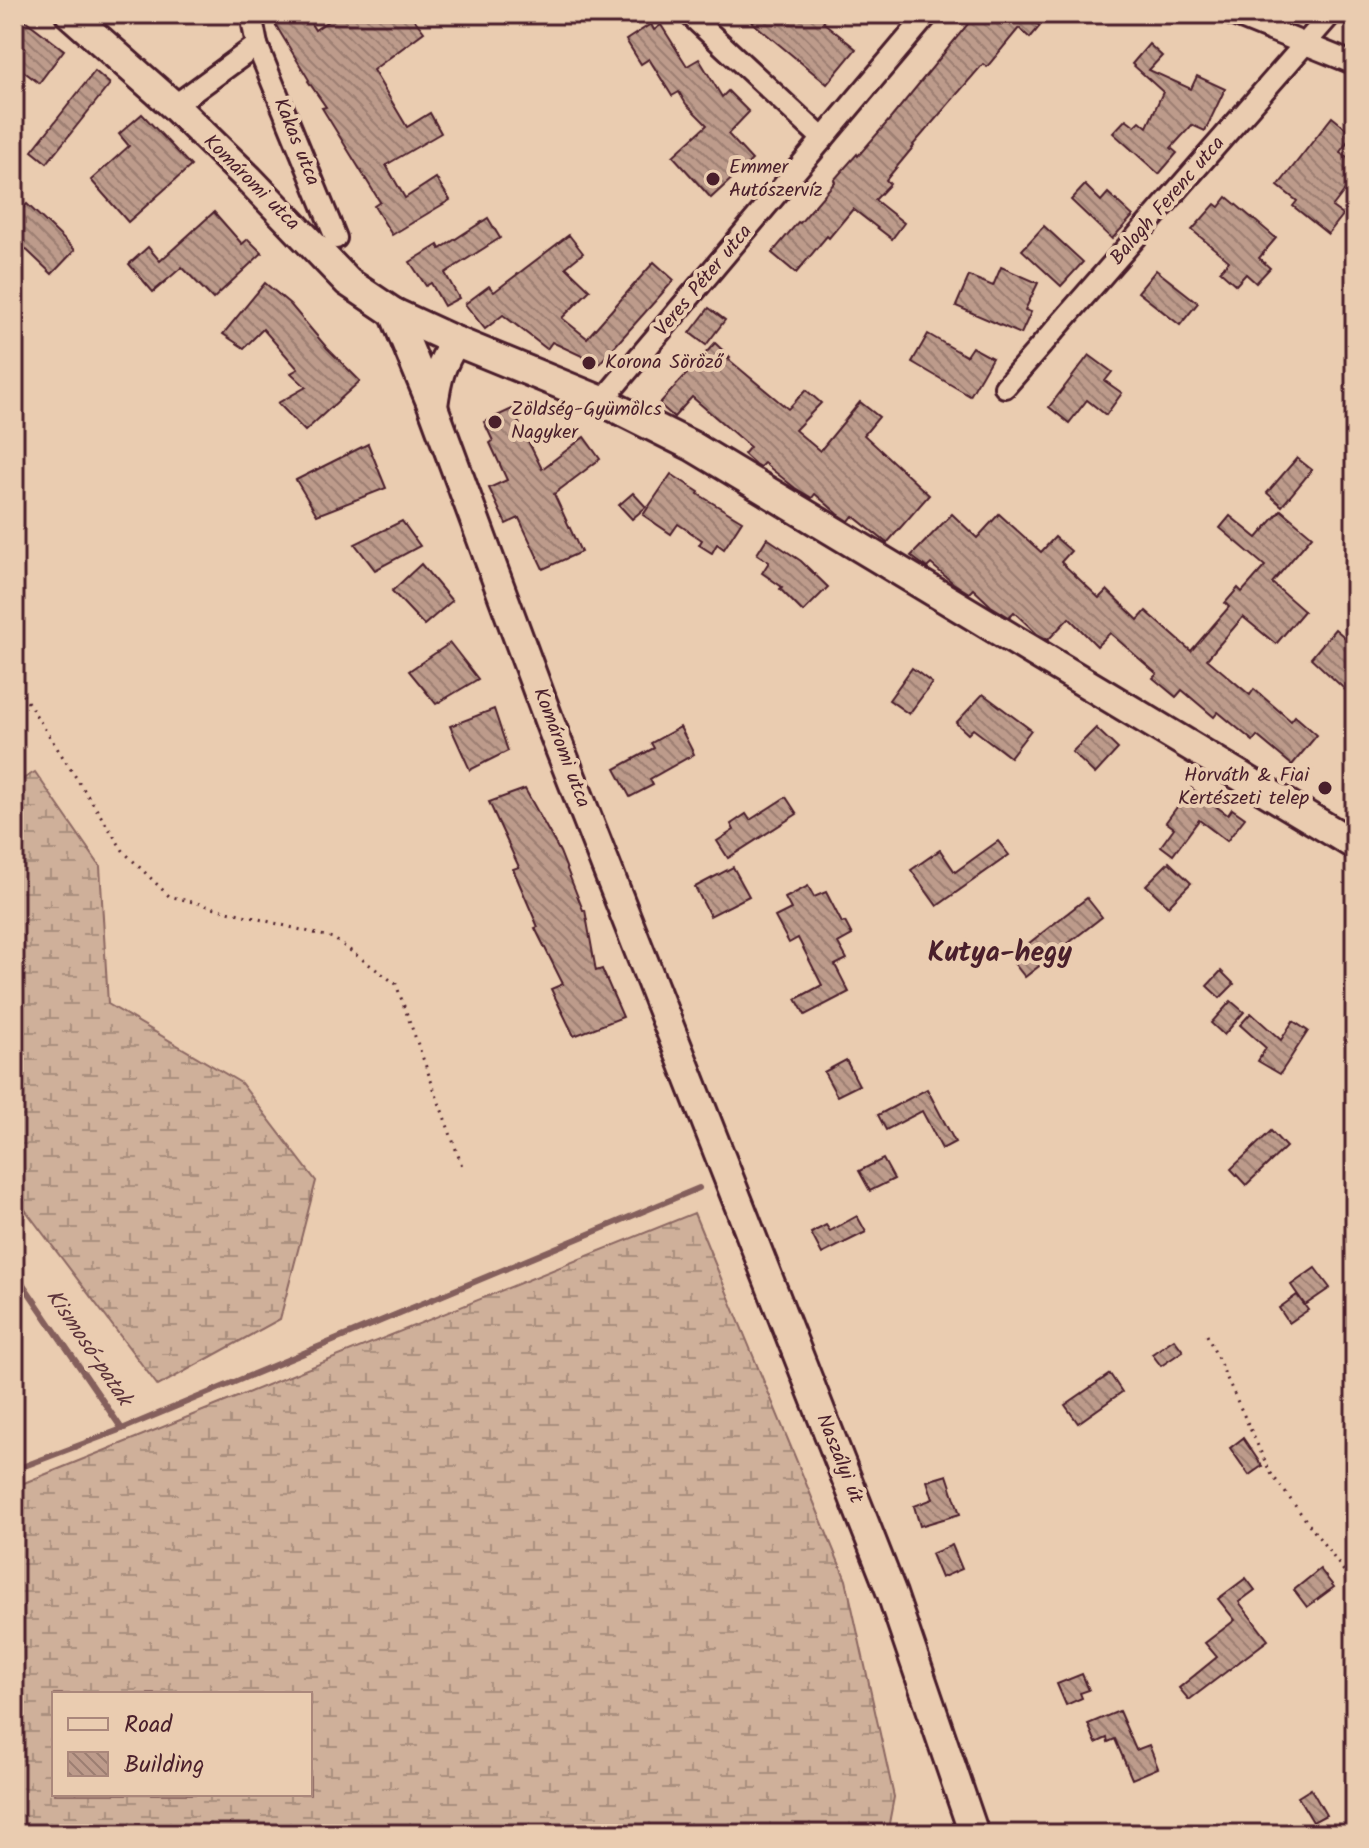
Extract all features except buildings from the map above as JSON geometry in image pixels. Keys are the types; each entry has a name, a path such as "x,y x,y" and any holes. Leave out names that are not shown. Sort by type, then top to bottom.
{"main road":[{"name":"Komáromi utca","path":"70,14 174,106 348,282 394,313 433,407 551,726 693,1088"},
{"path":"394,313 602,401 692,446 1355,845"},
{"path":"433,407 437,378 455,341"},
{"name":"Naszályi út","path":"693,1088 892,1594 974,1834"}],"street":[{"name":"Kakas utca","path":"251,14 257,45 336,238"},
{"path":"689,14 823,139"},
{"name":"Veres Péter utca","path":"602,401 928,14"},
{"path":"1231,14 1355,64"},
{"name":"Balogh Ferenc utca","path":"1005,387 1331,14"},
{"path":"174,106 257,45"}],"path":[{"path":"14,681 124,852 169,896 333,938 396,984 462,1166"},
{"path":"1207,1335 1270,1472 1355,1586"}],"green space":[{"path":"35,772 100,866 108,1004 241,1083 316,1181 280,1319 158,1386 14,1195 14,784"},
{"path":"694,1213 846,1580 894,1797 887,1834 14,1834 14,1487"}],"waterway":[{"path":"122,1429 699,1188"},
{"name":"Kismosó-patak","path":"14,1271 122,1429 14,1470"}],"place":[{"name":"Emmer Autószervíz","path":"713,179"},
{"name":"Korona Söröző","path":"589,363"},
{"name":"Zöldség-Gyümölcs Nagyker","path":"495,422"},
{"name":"Horváth & Fiai Kertészeti telep","path":"1325,788"}],"district":[{"name":"Kutya-hegy","path":"1000,953"}]}
